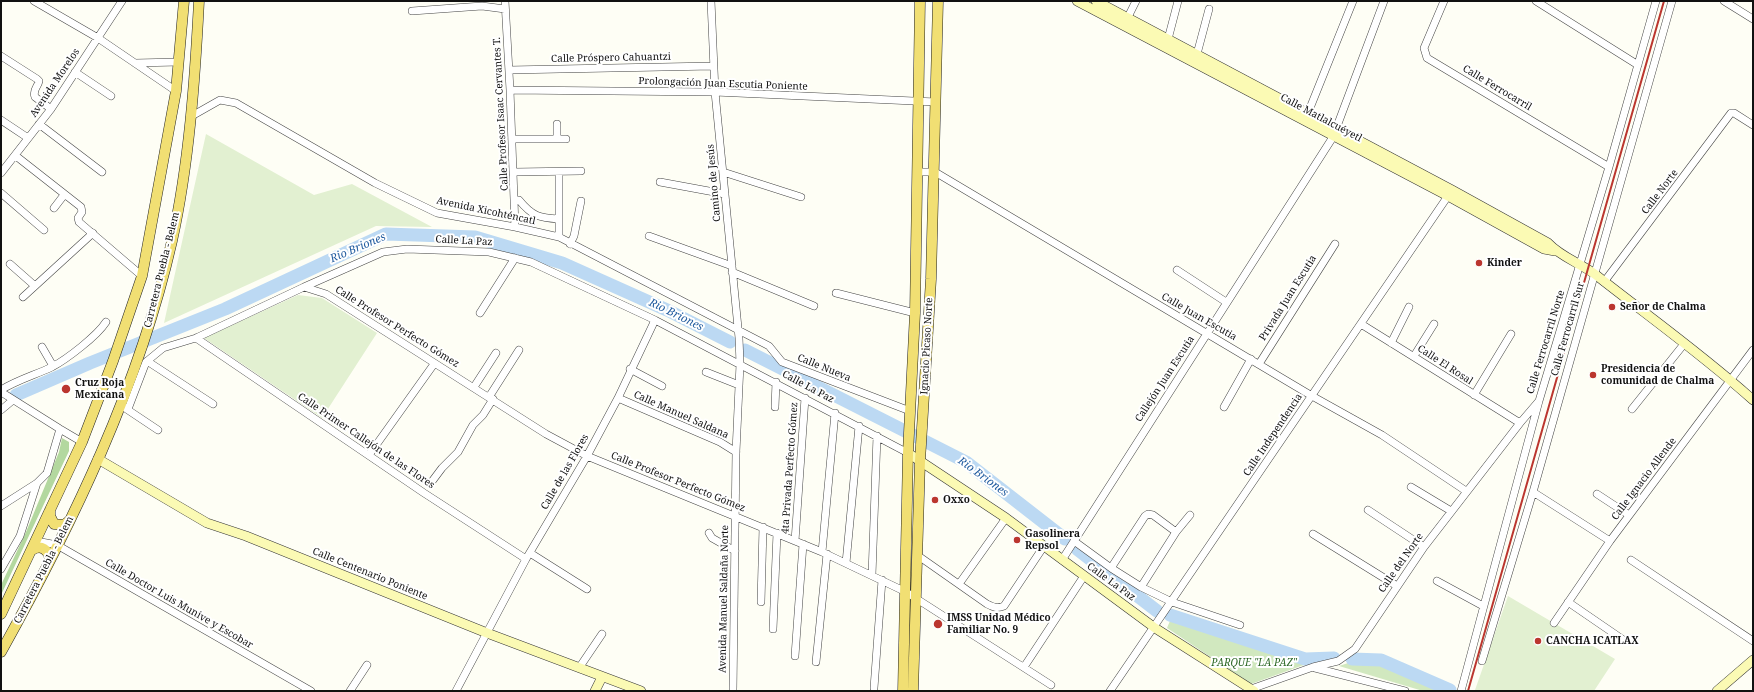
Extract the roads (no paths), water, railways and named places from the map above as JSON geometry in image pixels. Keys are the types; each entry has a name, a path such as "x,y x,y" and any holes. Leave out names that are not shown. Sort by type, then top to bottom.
{"main road":[{"name":"Carretera Puebla - Belem","path":"1,614 82,442 113,361 142,276 176,91 184,1"},
{"name":"Carretera Puebla - Belem","path":"2,653 50,560 124,407 142,358 146,331 154,310 172,241 183,183 199,1"},
{"name":"Ignacio Picaso Norte","path":"903,691 908,453 915,313 920,1"},
{"name":"Ignacio Picaso Norte","path":"912,691 920,461 931,279 935,172 938,1"},
{"name":"Calle Matlalcuéyetl","path":"1077,1 1165,48 1334,132 1548,243 1556,251 1594,274 1731,380 1753,400"},
{"name":"Calle Matlalcuéyetl","path":"1096,1 1308,113 1334,132"},
{"name":"Calle La Paz","path":"908,453 1006,518 1155,628 1252,690"},
{"name":"Calle Centenario Poniente","path":"98,459 207,523 246,536 578,668 642,691"},
{"path":"50,510 50,516 54,524 64,525 69,521"},
{"path":"34,545 44,549 50,560"},
{"path":"1718,691 1753,660"},
{"path":"595,691 602,677"}],"street":[{"path":"34,1 98,38 176,91"},
{"name":"Avenida Morelos","path":"1,173 16,156 51,109 122,1"},
{"name":"Calle Profesor Isaac Cervantes T.","path":"505,1 514,172 515,227"},
{"name":"Camino de Jesús","path":"710,1 715,92 739,331 740,364"},
{"path":"1128,17 1136,1"},
{"path":"1165,48 1169,39 1178,1"},
{"path":"1308,113 1353,1"},
{"name":"Callejón Juan Escutia","path":"1062,560 1334,132 1384,1"},
{"name":"Calle Ferrocarril","path":"1444,1 1424,48 1426,58 1609,167"},
{"path":"1536,1 1638,65"},
{"name":"Calle Ferrocarril Norte","path":"1461,691 1539,401 1609,167 1656,1"},
{"name":"Calle Ferrocarril Sur","path":"1482,661 1533,492 1672,1"},
{"path":"1724,1 1753,19"},
{"path":"412,11 482,6 505,9"},
{"path":"1197,54 1209,9"},
{"path":"1,56 39,81 39,84 35,90 35,97 51,109"},
{"path":"135,63 178,62"},
{"name":"Calle Próspero Cahuantzi","path":"509,70 713,66"},
{"path":"75,72 112,96"},
{"name":"Prolongación Juan Escutia Poniente","path":"510,90 715,92 936,102"},
{"name":"Avenida Xicohténcatl","path":"190,117 220,100 236,103 375,183 437,213 515,227 559,238 739,331"},
{"name":"Calle Norte","path":"1604,282 1731,113 1734,113 1753,125"},
{"path":"1,120 28,138"},
{"path":"39,124 102,172"},
{"path":"557,139 558,124"},
{"path":"512,139 566,139"},
{"path":"16,156 81,207 82,212 78,220 142,276"},
{"path":"514,172 581,171"},
{"path":"559,172 559,238"},
{"path":"723,172 802,197"},
{"path":"918,172 935,172"},
{"name":"Calle Juan Escutia","path":"935,172 1312,396 1382,435 1466,491"},
{"path":"660,182 725,194"},
{"path":"1,193 44,230"},
{"name":"Calle Independencia","path":"1110,691 1155,628 1450,193"},
{"path":"54,208 64,195"},
{"path":"515,200 519,200 528,211 536,216 559,219"},
{"path":"570,244 574,236 581,201"},
{"path":"23,296 93,233"},
{"path":"649,236 732,269 814,306"},
{"name":"Privada Juan Escutia","path":"1259,364 1334,244"},
{"name":"Calle La Paz","path":"142,358 163,348 196,338 304,287 384,252 407,249 489,252 531,262 656,320 908,453"},
{"path":"480,313 515,258"},
{"path":"10,264 35,286"},
{"path":"1177,270 1226,302"},
{"name":"Calle Profesor Perfecto Gómez","path":"304,287 326,294 546,434 587,456 777,533 872,575 916,598 1051,686"},
{"path":"836,293 915,313"},
{"path":"1391,344 1409,307"},
{"name":"Calle de las Flores","path":"456,691 526,559 587,456 618,398 630,369 656,320"},
{"path":"82,442 60,430 1,391 10,384 53,366 88,342 106,322"},
{"name":"Calle El Rosal","path":"1361,324 1391,344 1414,356 1474,395 1520,422"},
{"path":"1414,356 1434,324"},
{"name":"Calle Nueva","path":"739,331 769,346 782,362 910,416"},
{"path":"1474,395 1511,334"},
{"name":"Calle Primer Callejón de las Flores","path":"196,338 424,493 526,559"},
{"path":"1632,409 1684,344"},
{"path":"42,347 53,366"},
{"path":"433,480 442,468 458,452 473,425 483,415 491,398 519,350"},
{"name":"Calle Ignacio Allende","path":"1554,623 1610,541 1753,350"},
{"path":"474,388 496,353"},
{"path":"142,358 213,404"},
{"path":"1224,407 1251,359"},
{"path":"369,455 434,364"},
{"name":"Avenida Manuel Saldaña Norte","path":"733,691 736,452 740,364"},
{"path":"630,369 662,386"},
{"path":"706,372 739,385"},
{"path":"775,407 776,382"},
{"name":"Calle Manuel Saldana","path":"618,398 720,442 736,452"},
{"name":"4ta Privada Perfecto Gómez","path":"795,541 805,398"},
{"path":"1,410 13,400"},
{"name":"Calle del Norte","path":"1252,690 1313,667 1338,661 1355,649 1424,547 1520,422 1539,401"},
{"path":"124,407 158,430"},
{"path":"816,662 835,414"},
{"path":"846,563 859,426"},
{"path":"3,502 37,483 47,473 60,430"},
{"path":"872,575 877,436"},
{"path":"1,569 20,536 37,483"},
{"path":"1411,487 1451,511"},
{"path":"1533,492 1610,541"},
{"path":"1597,494 1629,515"},
{"path":"1368,510 1424,547"},
{"path":"1111,568 1145,516 1148,514 1158,519 1176,532"},
{"path":"1141,587 1176,532 1190,515"},
{"path":"959,584 1006,518"},
{"path":"761,602 764,528"},
{"path":"709,533 712,538 735,551"},
{"path":"773,629 777,533"},
{"path":"1314,534 1397,586"},
{"name":"Calle La Paz","path":"1074,541 1111,568 1141,587 1172,602 1240,625"},
{"path":"795,656 803,544"},
{"name":"Calle Doctor Luis Munive y Escobar","path":"34,545 57,545 307,690"},
{"path":"917,554 987,604 994,608 1000,608 1004,606 1044,546"},
{"path":"530,552 587,590"},
{"path":"1631,560 1753,641"},
{"path":"1024,667 1084,576"},
{"path":"874,688 882,580"},
{"path":"1437,581 1484,606"},
{"path":"1568,602 1622,639"},
{"path":"578,668 602,634"},
{"path":"350,691 367,665"},
{"path":"1313,667 1405,691"}],"waterway":[{"name":"Rio Briones","path":"16,395 90,363 225,309 386,234 475,237 562,263 667,310 730,342"},
{"name":"Rio Briones","path":"745,350 966,462 1065,539"},
{"name":"Rio Briones","path":"1077,549 1157,611"},
{"name":"Rio Briones","path":"1170,615 1305,659 1334,658"},
{"name":"Rio Briones","path":"1352,659 1381,660 1450,690"}],"railway":[{"path":"1468,691 1664,1"}],"place":[{"name":"Kinder","path":"1479,263"},
{"name":"Señor de Chalma","path":"1612,307"},
{"name":"Presidencia de comunidad de Chalma","path":"1593,375"},
{"name":"Cruz Roja Mexicana","path":"66,389"},
{"name":"Oxxo","path":"935,500"},
{"name":"Gasolinera Repsol","path":"1017,540"},
{"name":"IMSS Unidad Médico Familiar No. 9","path":"938,624"},
{"name":"CANCHA ICATLAX","path":"1538,641"}],"park label":[{"name":"PARQUE \"LA PAZ\"","path":"1254,663"}]}
